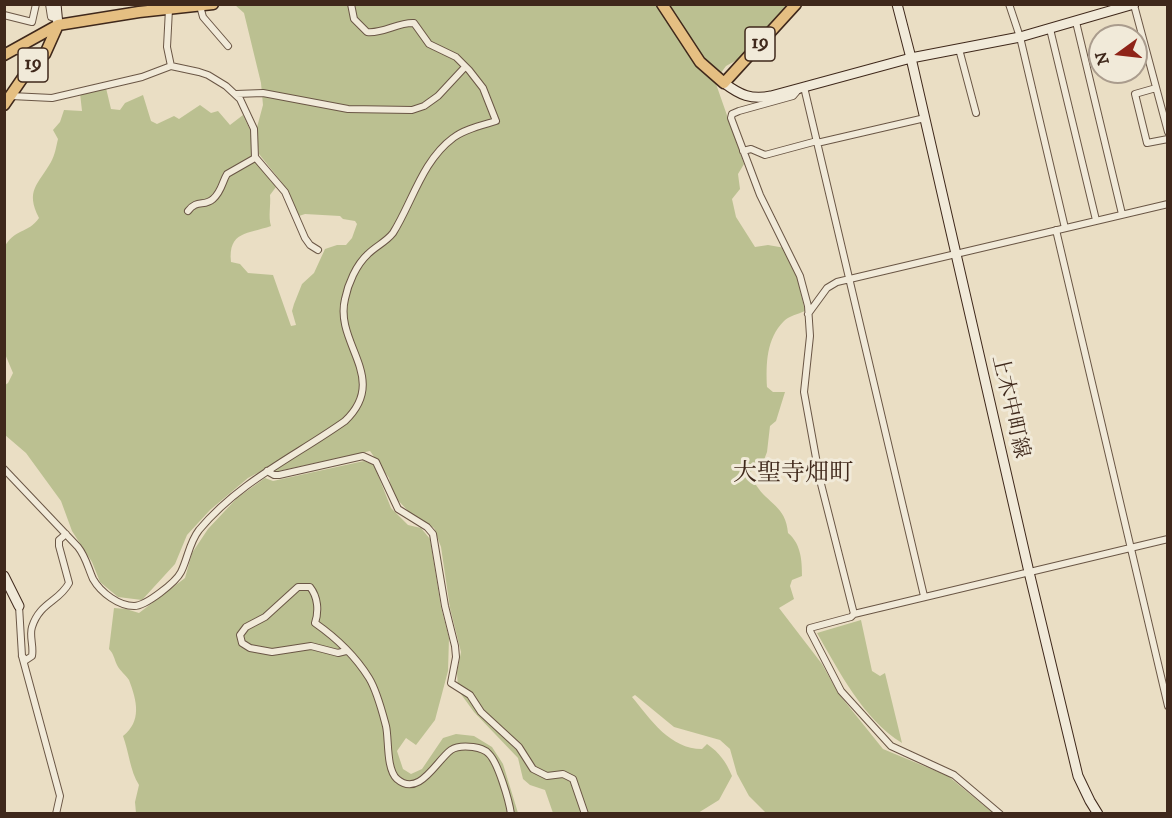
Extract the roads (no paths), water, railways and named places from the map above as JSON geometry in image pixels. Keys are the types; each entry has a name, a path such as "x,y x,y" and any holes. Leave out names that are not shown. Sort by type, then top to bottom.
{"main road":[{"path":"4,55 58,22 56,4"},
{"name":"19","path":"8,101 33,65 45,54 58,22 213,4"},
{"name":"19","path":"662,4 700,62 724,83 796,4"},
{"name":"上木中町線","path":"897,4 1078,776 1098,813"},
{"path":"724,83 741,95 756,98 802,88 911,58 1020,37 1076,22 1107,9 1134,5"},
{"path":"4,576 8,593 19,606"}],"street":[{"path":"4,15 32,22 36,4"},
{"path":"49,4 51,17 58,22"},
{"path":"4,469 84,555 90,572 100,588 114,599 133,606 144,604 180,574 190,545 200,530 249,482 339,425 357,409 363,389 363,375 347,330 344,312 345,297 354,275 368,254 393,233 422,178 441,149 458,135 496,121 483,88 456,57 429,44 414,23 367,32 354,19 351,4"},
{"path":"1009,4 1020,37 1065,228"},
{"path":"1134,5 1167,132"},
{"path":"200,6 203,17 228,46"},
{"path":"169,9 167,47 171,66"},
{"path":"1076,22 1122,214"},
{"path":"1050,29 1096,220"},
{"path":"15,49 33,60 33,65"},
{"path":"959,49 976,113"},
{"path":"8,101 52,98 142,77 171,66 208,75 236,94 254,129 255,157 285,192 305,238 318,250"},
{"path":"236,94 263,93 348,109 412,110 424,106 438,96 465,67"},
{"path":"854,614 820,480 804,392 810,336 808,306 800,276 764,203 731,122 732,114 793,96 802,88 817,142 924,596"},
{"path":"1156,88 1135,94 1147,143 1167,139"},
{"path":"744,151 751,149 765,155 925,118"},
{"path":"188,211 194,204 213,199 222,188 225,176 255,157"},
{"path":"808,314 827,288 849,279 1167,204"},
{"path":"1056,230 1167,706"},
{"path":"267,471 279,475 363,456 376,462 398,509 427,526 434,534 445,606 455,646 456,657 451,683 470,695 481,712 519,747 533,769 547,776 562,774 573,779 585,813"},
{"path":"22,656 26,660 32,656 31,633 39,612 65,590 69,583 59,540 66,534"},
{"path":"1000,813 954,775 891,746 841,691 810,628 924,596 1167,539"},
{"path":"346,651 338,653 310,646 278,652 266,651 245,646 240,635 246,627 265,617 298,587 306,586 313,590 319,613 315,623 329,632 346,651 369,678 386,725 392,772 397,779 408,784 418,782 426,777 451,750 466,746 479,748 488,752 495,764 512,813"},
{"path":"19,606 22,656 58,784 60,796 56,813"}],"district":[{"name":"大聖寺畑町","path":"793,475"}]}
